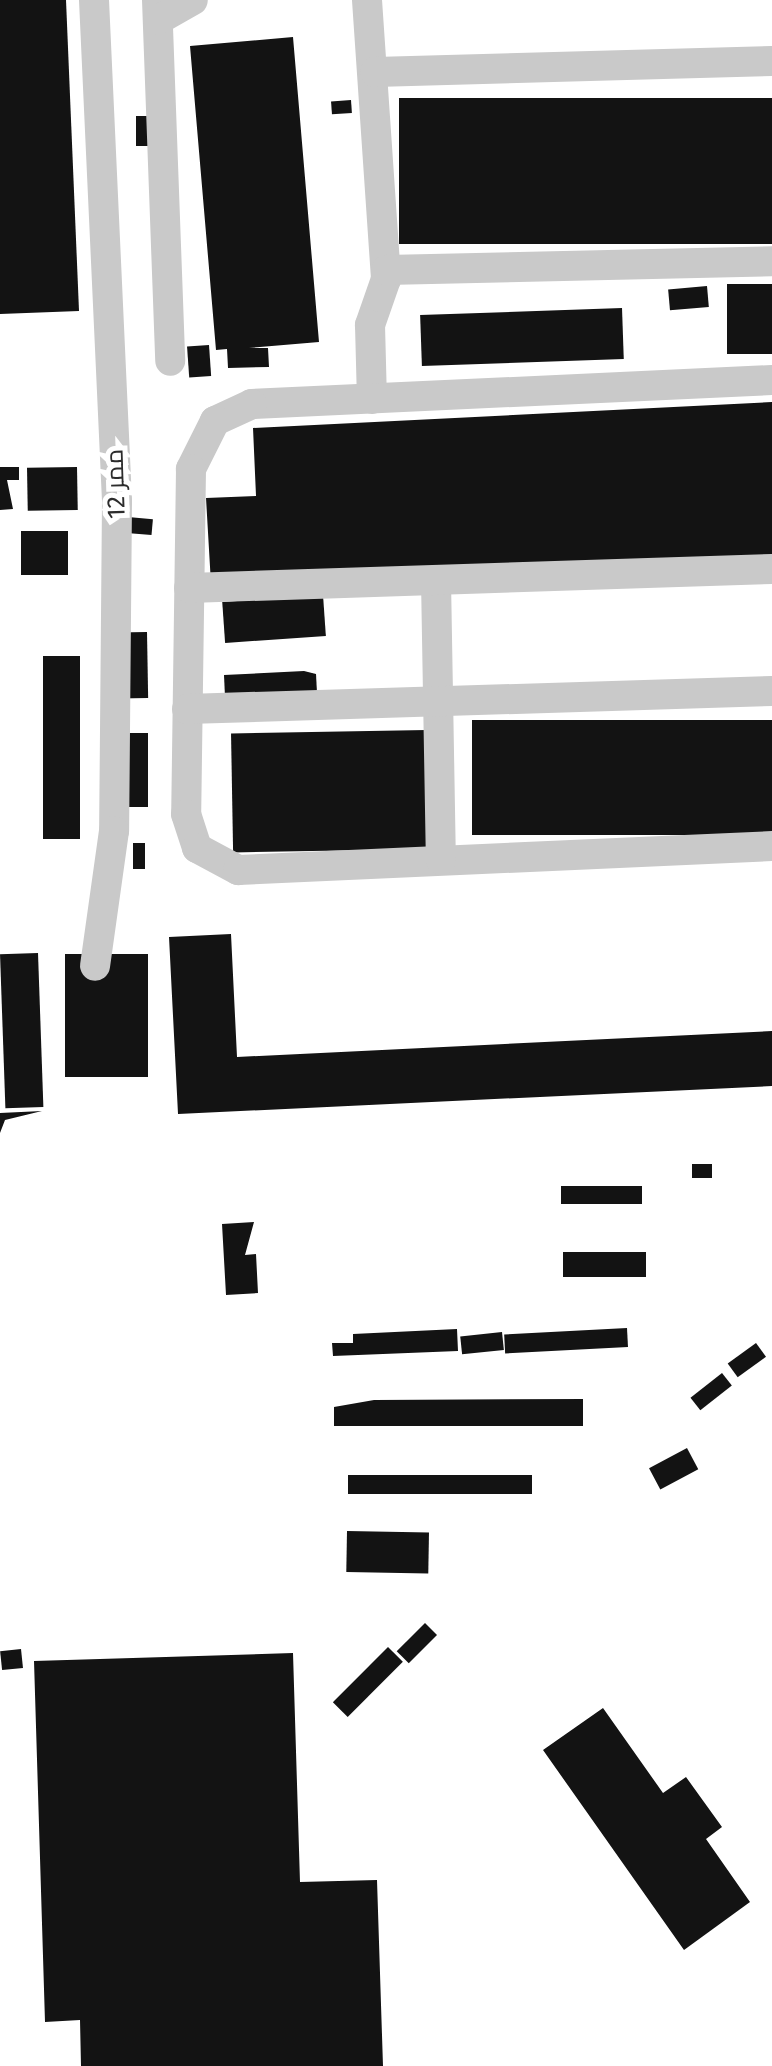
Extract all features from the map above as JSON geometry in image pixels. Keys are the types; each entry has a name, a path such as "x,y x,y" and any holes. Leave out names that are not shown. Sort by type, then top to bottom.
{"lane":[{"name":"ممر 12","path":"94,0 117,501 114,831 95,966"},
{"path":"170,361 157,10 193,0"},
{"path":"367,0 386,270 370,325 372,399"},
{"path":"375,72 772,61"},
{"path":"386,270 772,261"},
{"path":"772,380 252,404 215,421 191,468 187,709 188,826 215,863 238,870 772,846"},
{"path":"189,588 772,569"},
{"path":"436,580 442,860"},
{"path":"187,709 772,691"}],"building":[{"path":"0,0 66,0 79,311 0,314"},
{"path":"293,37 319,342 249,348 268,348 269,367 228,368 227,349 216,350 190,46"},
{"path":"399,98 772,98 772,244 399,244"},
{"path":"351,100 352,113 332,114 331,101"},
{"path":"136,116 151,116 151,146 136,146"},
{"path":"727,284 772,284 772,354 727,354"},
{"path":"707,286 709,307 670,310 668,289"},
{"path":"622,308 624,359 422,366 420,315"},
{"path":"209,345 211,376 189,377 187,347"},
{"path":"772,402 772,556 211,584 206,498 256,496 253,428"},
{"path":"0,467 19,467 19,480 7,480 13,509 0,510"},
{"path":"77,467 78,510 28,511 27,468"},
{"path":"128,517 153,519 152,535 127,533"},
{"path":"21,531 68,531 68,575 21,575"},
{"path":"323,595 326,636 225,643 222,602"},
{"path":"147,632 148,698 118,699 117,633"},
{"path":"43,656 80,656 80,839 43,839"},
{"path":"304,671 316,674 317,693 225,697 224,675"},
{"path":"472,720 772,720 772,835 472,835"},
{"path":"427,730 429,849 233,852 231,733"},
{"path":"120,733 148,733 148,807 120,807"},
{"path":"133,843 145,843 145,869 133,869"},
{"path":"231,934 237,1057 772,1031 772,1086 178,1114 169,937"},
{"path":"38,953 43,1107 5,1108 0,954"},
{"path":"65,954 148,954 148,1077 65,1077"},
{"path":"42,1111 5,1120 0,1133 0,1113"},
{"path":"692,1164 712,1164 712,1178 692,1178"},
{"path":"561,1186 642,1186 642,1204 561,1204"},
{"path":"254,1222 245,1255 256,1254 258,1293 226,1295 222,1224"},
{"path":"563,1252 646,1252 646,1277 563,1277"},
{"path":"627,1328 628,1347 505,1353 504,1334"},
{"path":"457,1329 458,1351 333,1356 332,1343 353,1343 353,1334"},
{"path":"502,1332 504,1350 462,1354 460,1336"},
{"path":"756,1343 766,1357 738,1377 728,1364"},
{"path":"722,1373 732,1386 700,1410 690,1398"},
{"path":"583,1399 583,1426 334,1426 334,1407 374,1400"},
{"path":"687,1448 698,1469 660,1489 649,1468"},
{"path":"348,1475 532,1475 532,1494 348,1494"},
{"path":"347,1531 429,1532 428,1573 346,1572"},
{"path":"425,1623 437,1635 409,1663 397,1651"},
{"path":"388,1647 403,1662 348,1717 333,1702"},
{"path":"21,1649 23,1668 2,1670 0,1651"},
{"path":"293,1653 300,1882 377,1880 383,2066 81,2066 80,2020 45,2022 34,1661"},
{"path":"603,1708 663,1793 686,1777 722,1827 706,1839 750,1902 684,1950 543,1750"}]}
